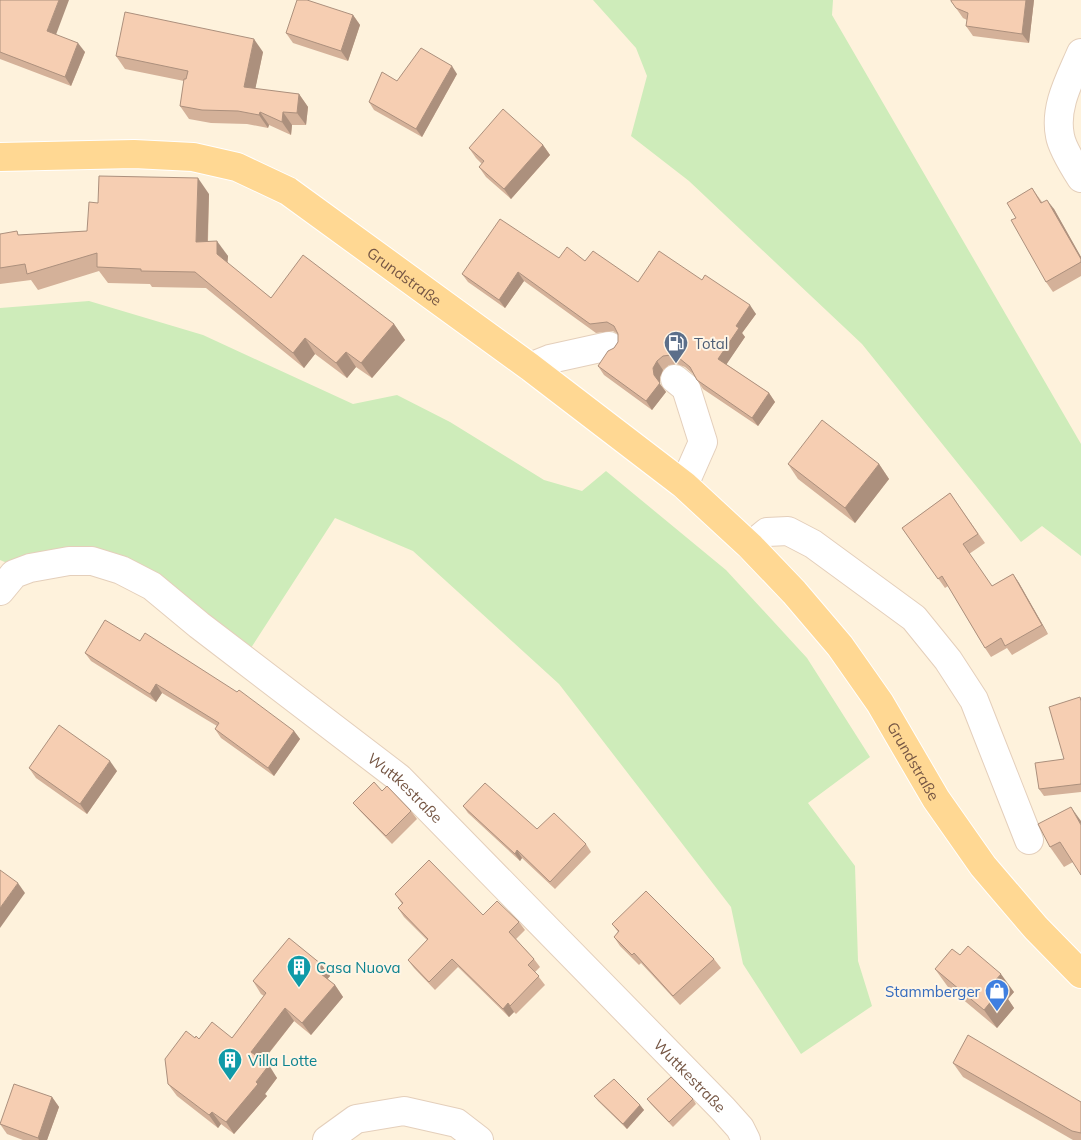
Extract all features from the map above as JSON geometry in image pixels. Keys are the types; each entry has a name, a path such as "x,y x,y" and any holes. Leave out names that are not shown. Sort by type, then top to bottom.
{"main road":[{"name":"Grundstraße","path":"0,157 154,155 193,157 237,167 288,191 530,367 684,485 750,546 794,592 840,646 880,703 936,799 983,866 1036,928 1081,974"}],"street":[{"path":"1081,53 1064,92 1059,118 1060,137 1081,178"},
{"path":"530,367 550,358 609,346"},
{"path":"675,379 686,388 703,442 684,485"},
{"path":"750,546 767,532 788,531 813,544 914,618 948,660 974,700 1029,840"},
{"name":"Wuttkestraße","path":"0,591 14,574 30,568 69,561 92,561 121,570 152,586 199,625 399,778 723,1109 740,1128 746,1140"},
{"path":"327,1140 356,1119 404,1111 457,1123 479,1140"}],"green space":[{"path":"593,0 833,0 832,15 1081,444 1081,556 1042,526 1021,542 862,344 689,181 631,136 647,76 636,48"},
{"path":"89,301 203,335 353,404 397,395 450,422 544,480 582,491 606,471 726,570 807,658 870,757 808,803 855,866 858,961 872,1006 801,1054 743,964 731,907 559,684 413,551 335,518 249,651 162,582 12,565 0,560 0,308"}],"building":[{"path":"0,0 59,0 47,31 78,43 65,77 0,52"},
{"path":"297,0 307,0 353,15 341,51 286,33"},
{"path":"951,0 1026,0 1022,34 966,26 968,13 956,8"},
{"path":"125,12 254,39 244,87 299,94 297,113 283,112 282,122 260,112 259,115 238,111 202,110 180,106 184,79 186,79 188,71 116,56"},
{"path":"421,48 452,66 416,129 369,102 382,72 397,81"},
{"path":"503,109 543,145 504,189 479,167 484,161 469,148"},
{"path":"99,176 198,178 196,242 217,241 217,254 271,298 303,255 394,324 361,363 346,352 336,363 305,338 293,353 195,272 141,271 141,269 97,267 97,253 27,274 25,264 0,268 0,234 17,231 18,235 87,231 89,202 98,203"},
{"path":"1032,188 1041,203 1047,200 1081,259 1081,262 1046,282 1011,220 1016,218 1007,203"},
{"path":"500,219 559,258 567,247 585,261 593,251 638,282 659,251 702,280 705,275 750,305 736,326 739,328 718,359 769,393 752,418 697,380 690,367 679,358 671,355 663,356 653,368 654,375 660,383 646,401 598,366 608,351 614,348 618,342 618,334 614,326 607,322 590,324 518,272 499,300 462,274"},
{"path":"822,420 879,464 845,508 788,464"},
{"path":"950,493 978,534 963,544 992,586 1013,574 1042,625 1005,646 1001,638 985,648 942,576 938,579 902,528"},
{"path":"105,620 140,641 145,633 237,692 239,690 294,731 268,768 215,729 219,723 156,684 150,694 85,653"},
{"path":"1080,697 1081,784 1039,789 1035,763 1064,759 1049,707"},
{"path":"59,725 110,761 80,804 29,768"},
{"path":"374,782 382,791 387,786 411,811 386,836 353,803"},
{"path":"485,783 537,829 554,813 586,844 550,882 517,850 515,854 463,806"},
{"path":"1071,807 1081,825 1081,875 1060,842 1050,847 1038,824"},
{"path":"429,860 483,915 497,901 519,922 509,932 534,959 528,965 539,976 510,1006 508,1003 503,1009 452,959 429,982 408,960 428,939 398,908 403,903 395,894"},
{"path":"0,870 18,883 0,908"},
{"path":"646,891 714,959 673,996 634,953 632,955 614,937 619,931 612,924"},
{"path":"289,938 321,964 316,970 335,985 302,1023 285,1008 251,1052 269,1065 256,1082 258,1084 226,1122 212,1112 209,1115 168,1084 165,1059 186,1031 199,1039 212,1022 232,1038 266,993 253,981"},
{"path":"968,946 1001,974 993,983 1001,989 984,1010 935,969 952,949 960,955"},
{"path":"968,1035 1081,1102 1081,1133 1072,1131 953,1063"},
{"path":"671,1077 693,1099 669,1122 647,1099"},
{"path":"614,1079 640,1105 623,1124 594,1096"},
{"path":"14,1084 52,1097 38,1138 0,1124"}],"place":[{"name":"Total","path":"676,364"},
{"name":"Casa Nuova","path":"299,988"},
{"name":"Stammberger","path":"997,1012"},
{"name":"Villa Lotte","path":"230,1081"}]}
